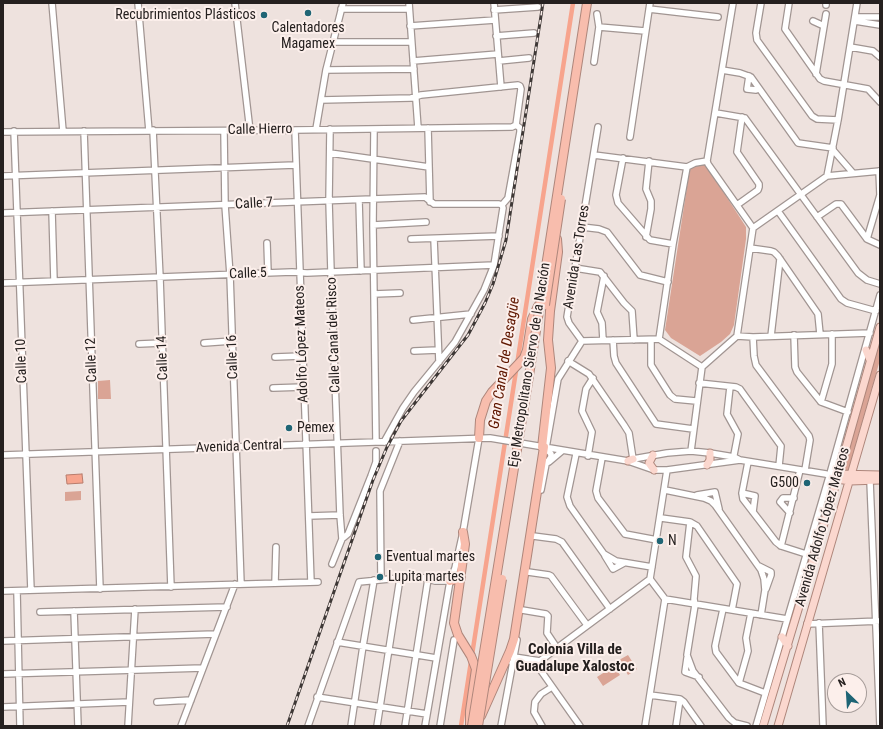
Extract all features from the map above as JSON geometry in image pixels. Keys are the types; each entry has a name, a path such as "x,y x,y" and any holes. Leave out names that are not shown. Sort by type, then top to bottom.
{"highway":[{"name":"Eje Metropolitano Siervo de la Nación","path":"475,725 587,3"},
{"name":"Eje Metropolitano Siervo de la Nación","path":"475,725 556,237 592,3"},
{"path":"475,725 510,651 514,639 544,447 551,368 548,340 550,311 558,252 556,237"},
{"path":"479,438 480,420 486,400 524,358 528,350 532,319 540,302"},
{"path":"463,532 465,544 454,623 458,635 476,669 470,711 475,725"},
{"path":"450,581 461,578"}],"main road":[{"name":"Avenida Adolfo López Mateos","path":"763,726 832,497 880,326"},
{"path":"866,350 870,360"},
{"name":"Avenida Adolfo López Mateos","path":"778,726 880,375"},
{"path":"707,465 710,460 710,453"},
{"path":"653,455 649,462 654,470"},
{"path":"851,478 880,475"},
{"path":"838,476 870,481 880,480"},
{"path":"782,637 788,646"},
{"path":"769,707 782,711"}],"street":[{"path":"52,3 63,131"},
{"name":"Calle 14","path":"138,3 155,171 171,587"},
{"path":"235,3 250,131"},
{"path":"494,3 501,87"},
{"path":"691,452 696,401 702,366 737,336 753,228 707,161 733,3"},
{"path":"761,3 756,33 757,40 812,116 817,119 838,120"},
{"path":"789,3 785,29 822,81 868,89 880,102"},
{"path":"827,176 833,149 857,3"},
{"path":"316,129 326,70 342,6 409,6 418,128"},
{"path":"630,136 649,6 718,17"},
{"path":"494,10 538,7"},
{"path":"594,62 599,27 597,14"},
{"path":"816,74 826,14"},
{"path":"855,19 880,17"},
{"path":"855,19 880,25"},
{"path":"410,26 495,20"},
{"path":"813,21 824,26"},
{"path":"599,27 645,31"},
{"path":"496,36 534,33"},
{"path":"333,42 412,42"},
{"path":"850,47 873,51 880,57"},
{"path":"413,61 498,54"},
{"path":"499,61 529,58"},
{"path":"808,63 818,61"},
{"path":"326,70 414,69"},
{"path":"722,70 749,76 798,143 833,149 853,173"},
{"path":"749,76 747,89 759,89"},
{"path":"321,100 411,98 416,96 518,85 521,89 516,125 520,128 520,132 508,198 502,205 503,208 494,265 487,283 455,342 403,408 384,442"},
{"path":"716,113 742,117 746,120 858,273 867,280 880,284"},
{"path":"737,205 758,190 759,187 759,184 737,152 742,117"},
{"name":"Calle Hierro","path":"3,132 330,130 512,127 516,125"},
{"name":"Avenida Las Torres","path":"582,341 570,325 567,318 598,127"},
{"path":"428,128 430,202"},
{"path":"374,129 373,225 376,442"},
{"name":"Adolfo López Mateos","path":"295,130 295,165 311,582"},
{"name":"Calle Canal del Risco","path":"330,130 329,201 331,272 342,540"},
{"name":"Calle 10","path":"14,131 31,590"},
{"name":"Calle 12","path":"84,131 84,173 90,280 95,452 99,520 100,589"},
{"name":"Calle 16","path":"224,131 225,205 230,275 236,447 238,584"},
{"path":"330,153 429,167"},
{"path":"594,155 687,166 707,161"},
{"path":"623,158 616,199 646,237 651,241 673,244"},
{"path":"646,237 651,209 646,189 649,161"},
{"path":"3,176 295,165"},
{"path":"659,339 673,244 687,166"},
{"path":"753,228 827,176 879,171 880,195 867,239"},
{"name":"Calle 7","path":"3,213 297,201 425,198 434,204 502,205"},
{"path":"358,200 361,271"},
{"path":"817,217 836,204 841,204 867,239 880,245"},
{"path":"52,211 54,281"},
{"path":"778,211 841,299 847,303 876,311"},
{"path":"373,225 426,222"},
{"path":"582,227 599,229 607,232 640,275 668,282"},
{"path":"411,239 499,236"},
{"path":"434,239 439,362"},
{"path":"266,243 268,273"},
{"path":"750,248 774,252 780,259 818,314 820,334"},
{"path":"771,336 780,259"},
{"name":"Calle 5","path":"3,283 494,265"},
{"path":"575,268 599,271 604,276 624,303 632,311 634,340"},
{"path":"603,340 602,323 597,312 604,276"},
{"path":"374,294 400,293"},
{"path":"756,726 866,350 880,295"},
{"path":"413,320 471,314"},
{"path":"737,336 753,337 870,333"},
{"path":"821,402 832,364 832,334"},
{"path":"794,335 795,367 797,372 821,402 848,412"},
{"path":"753,337 756,365 809,436 810,440 781,546"},
{"path":"501,726 546,464 551,457 551,454 544,447 558,379 568,361 582,341 659,339 702,366"},
{"path":"613,340 616,363 656,424 694,429"},
{"path":"651,340 651,364 670,395 676,399 696,401"},
{"path":"204,343 232,341"},
{"path":"139,344 162,343"},
{"path":"414,352 438,350"},
{"path":"275,357 302,356"},
{"path":"568,361 585,371 592,378 627,429 630,460"},
{"path":"588,456 592,430 582,411 586,389 592,378"},
{"path":"699,383 740,389 780,444 781,449 779,466"},
{"path":"273,388 304,387"},
{"path":"730,387 727,414 738,434 734,459"},
{"path":"426,726 436,658 450,581 455,568 463,532 479,438"},
{"name":"Avenida Central","path":"3,455 479,438 498,439 588,456 630,460"},
{"path":"351,726 363,646 378,580 380,491 400,441"},
{"path":"332,564 342,540 348,534 371,476 376,462 376,451"},
{"path":"546,464 562,451"},
{"path":"630,460 653,455 691,452 710,453 748,462 838,476"},
{"path":"576,454 567,500 570,506 604,554 613,560 652,566"},
{"path":"602,458 596,491 598,498 625,534 657,540"},
{"path":"630,460 654,470 667,470 707,465 734,459"},
{"path":"748,462 742,493 744,499 771,536 781,546 806,554"},
{"path":"512,663 540,665 557,648 650,579 661,518 667,470"},
{"path":"870,481 878,621 880,726"},
{"path":"665,490 695,495 711,501 720,511 759,566 764,579 765,590"},
{"path":"695,495 715,492 720,511"},
{"path":"742,493 755,496 753,512"},
{"path":"824,495 832,497"},
{"path":"790,514 780,502 783,498 794,498"},
{"path":"309,516 340,515"},
{"path":"661,518 690,522 697,526 737,584 732,610"},
{"path":"690,522 686,557 696,574 694,598 695,605 685,672 699,678 732,721 747,726"},
{"path":"689,534 701,532"},
{"path":"533,536 556,539 562,542 610,609"},
{"path":"275,583 276,547"},
{"path":"759,566 771,572 765,590 761,615"},
{"path":"528,572 552,576 587,625"},
{"path":"310,726 317,697 359,582 420,577 435,581 450,581"},
{"path":"377,726 400,578"},
{"path":"405,726 428,579"},
{"path":"650,579 665,599 787,619"},
{"path":"3,591 318,582"},
{"path":"181,726 215,634 238,584"},
{"path":"17,591 20,726"},
{"path":"646,726 665,599"},
{"path":"40,612 227,607"},
{"path":"128,726 135,609"},
{"path":"723,609 715,650 739,683 765,693"},
{"path":"522,610 547,614 549,619 547,633 557,648"},
{"path":"74,611 78,726"},
{"path":"739,683 748,651 746,638 751,613"},
{"path":"807,624 878,621"},
{"path":"819,623 823,726"},
{"path":"3,641 133,638 215,634"},
{"path":"440,726 454,640"},
{"path":"337,642 436,658"},
{"path":"514,657 540,665 552,687 580,726"},
{"path":"3,674 203,668"},
{"path":"542,726 534,712 535,702 541,694 552,687"},
{"path":"650,695 680,699 684,702 701,726"},
{"path":"317,697 427,714"},
{"path":"676,726 680,699"},
{"path":"157,702 191,700"},
{"path":"3,707 129,702"},
{"path":"678,709 689,709"}],"shaded area":[{"path":"701,163 706,165 746,227 746,239 734,325 730,334 700,356 671,338 665,330 690,167"},
{"path":"880,334 880,360 848,471 842,470"},
{"path":"110,380 111,399 98,399 98,381"},
{"path":"82,474 83,483 67,484 66,475"},
{"path":"81,491 81,500 65,501 65,492"},
{"path":"628,655 637,669 628,675 619,660"},
{"path":"614,666 620,675 603,686 597,677"}],"waterway":[{"name":"Gran Canal de Desagüe","path":"461,726 573,3"}],"railway":[{"path":"287,726 373,480 387,447 401,421 468,335 493,284 506,240 543,3"}],"place":[{"name":"Calentadores Magamex","path":"308,13"},
{"name":"Recubrimientos Plásticos","path":"264,15"},
{"name":"Pemex","path":"289,428"},
{"name":"G500","path":"807,483"},
{"name":"N","path":"660,541"},
{"name":"Eventual martes","path":"378,557"},
{"name":"Lupita martes","path":"380,577"}],"district":[{"name":"Colonia Villa de Guadalupe Xalostoc","path":"575,658"}]}
